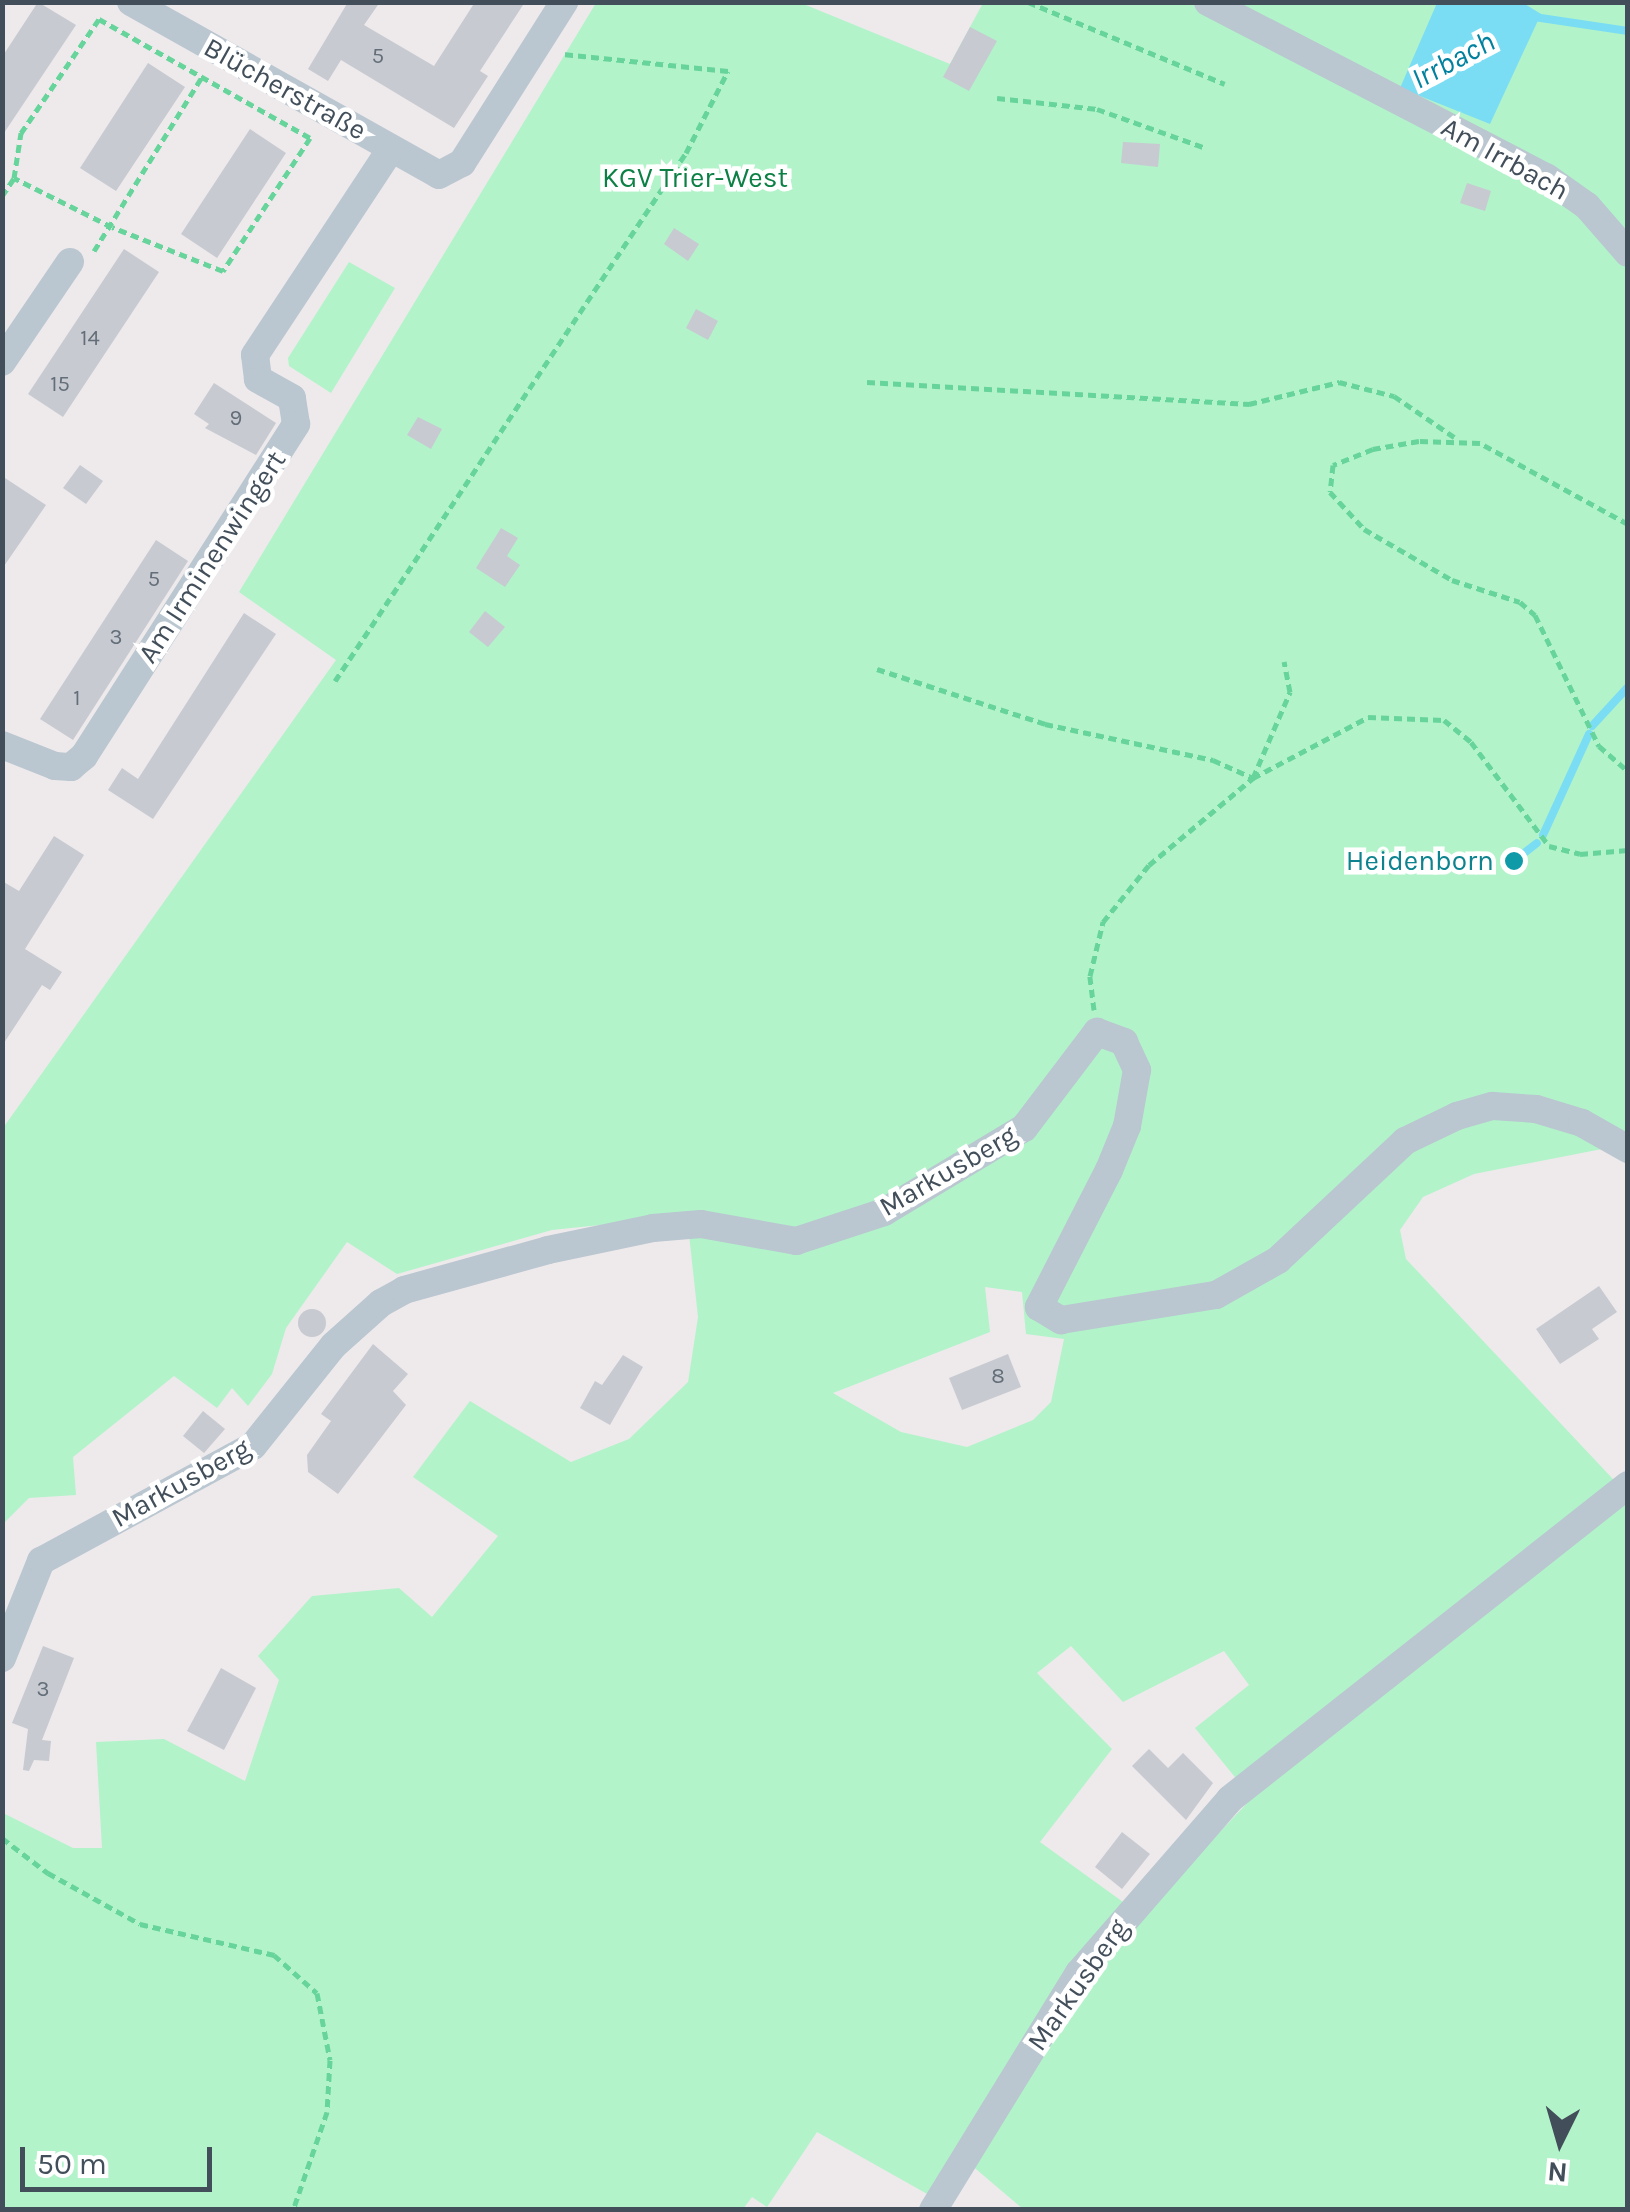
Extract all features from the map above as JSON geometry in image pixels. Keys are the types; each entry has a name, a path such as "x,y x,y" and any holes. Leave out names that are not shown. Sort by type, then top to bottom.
{"street":[{"name":"Blücherstraße","path":"131,2 439,175 462,163 564,2"},
{"name":"Am Irrbach","path":"1208,2 1546,177 1586,206 1628,252"},
{"name":"Am Irminenwingert","path":"2,746 71,767 84,756 296,424 292,398 258,379 255,355 391,149"},
{"path":"2,362 70,262"},
{"path":"1097,1032 1124,1042 1138,1070 1115,1155 1039,1308 1061,1320 1216,1296 1278,1260 1405,1141 1457,1116 1494,1106 1536,1109 1582,1123 1628,1149"},
{"name":"Markusberg","path":"2,1658 40,1560 253,1446 334,1345 381,1304 404,1290 548,1250 653,1228 701,1224 796,1241 884,1212 1024,1128 1097,1032"},
{"name":"Markusberg","path":"933,2210 1079,1974 1230,1799 1628,1485"}],"path":[{"path":"1028,2 1224,84"},
{"path":"2,196 14,178 21,132 99,19 310,138 223,270 112,227 14,178"},
{"path":"335,681 686,153 728,72 568,57"},
{"path":"70,262 89,258 112,227 113,211 202,77"},
{"path":"996,98 1098,109 1204,147"},
{"path":"867,382 1249,404 1340,382 1394,396 1456,439"},
{"path":"1628,524 1480,443 1456,439 1349,456 1333,465 1330,492 1364,529 1452,580 1520,602 1535,614 1599,746 1628,771"},
{"path":"1252,778 1290,692 1284,662"},
{"path":"877,669 1045,724 1212,760 1252,778"},
{"path":"1097,1032 1090,976 1103,922 1149,865 1252,778 1368,717 1444,720 1471,742 1549,846 1580,854 1628,850"},
{"path":"2,1838 48,1873 140,1924 274,1955 317,1993 330,2060 327,2112 292,2210"}],"green space":[{"name":"KGV Trier-West","path":"596,3 801,3 950,64 983,3 1627,3 1627,1164 1602,1149 1474,1174 1423,1197 1400,1230 1406,1259 1627,1494 1627,2209 1023,2209 957,2153 929,2195 817,2132 767,2207 752,2197 743,2209 3,2209 3,1813 73,1848 102,1848 96,1742 164,1739 245,1781 279,1680 258,1656 312,1596 399,1588 432,1617 498,1536 413,1477 470,1401 571,1462 629,1439 688,1382 698,1317 687,1216 552,1230 397,1274 347,1242 286,1328 272,1374 248,1406 232,1388 217,1408 174,1376 73,1457 76,1495 29,1498 3,1524 3,1128 336,660 239,592","holes":["985,1287 1022,1292 1026,1334 1064,1339 1051,1402 1033,1420 967,1447 901,1432 833,1393 990,1332","1071,1646 1123,1702 1224,1651 1249,1685 1195,1728 1252,1798 1141,1915 1040,1842 1112,1749 1037,1673"]},
{"path":"349,262 395,288 331,393 289,366 288,358"}],"water":[{"path":"1437,3 1523,3 1541,14 1490,124 1400,88"}],"building":[{"path":"38,2 76,25 2,136 2,57"},
{"path":"348,2 380,2 364,25 434,66 475,2 525,2 480,71 488,76 454,128 341,60 328,81 308,69"},
{"path":"970,27 997,41 969,91 943,77"},
{"path":"148,63 185,87 116,191 80,168"},
{"path":"250,129 286,153 217,258 181,234"},
{"path":"1123,142 1160,144 1158,167 1121,163"},
{"path":"1467,183 1491,191 1485,211 1460,203"},
{"path":"674,228 699,244 688,261 664,244"},
{"path":"124,249 159,272 63,417 28,394"},
{"path":"696,309 718,321 708,340 686,328"},
{"path":"214,383 276,423 256,455 205,428 209,424 194,414"},
{"path":"418,417 442,429 431,449 407,435"},
{"path":"80,465 103,481 86,504 63,488"},
{"path":"2,476 46,505 2,569"},
{"path":"501,528 518,538 507,556 520,565 505,587 476,568"},
{"path":"156,540 188,561 73,740 40,719"},
{"path":"485,611 505,627 488,647 469,632"},
{"path":"244,613 276,634 153,819 108,790 122,768 138,779"},
{"path":"54,836 84,855 25,949 62,972 50,990 42,985 2,1046 2,881 19,891"},
{"path":"1599,1286 1617,1312 1592,1329 1599,1339 1560,1364 1536,1329"},
{"path":"312,1309 322,1313 326,1323 322,1333 312,1337 302,1333 298,1323 302,1313"},
{"path":"373,1344 408,1374 393,1391 406,1405 338,1494 308,1472 307,1455 331,1421 321,1414"},
{"path":"1008,1354 1021,1387 962,1410 949,1378"},
{"path":"623,1355 643,1367 610,1425 580,1408 595,1381 602,1385"},
{"path":"203,1411 225,1429 204,1453 183,1436"},
{"path":"43,1646 74,1658 42,1740 51,1741 49,1761 34,1760 29,1771 23,1770 28,1729 12,1723"},
{"path":"221,1668 256,1688 224,1750 187,1731"},
{"path":"1149,1749 1168,1768 1183,1753 1213,1783 1186,1820 1132,1766"},
{"path":"1122,1832 1150,1854 1122,1889 1095,1867"}],"waterway":[{"name":"Irrbach","path":"1534,17 1628,31"},
{"name":"Irrbach","path":"1592,726 1628,687"},
{"name":"Irrbach","path":"1543,835 1589,734"},
{"name":"Irrbach","path":"1514,861 1537,843"}],"place":[{"name":"Heidenborn","path":"1514,861"}]}
